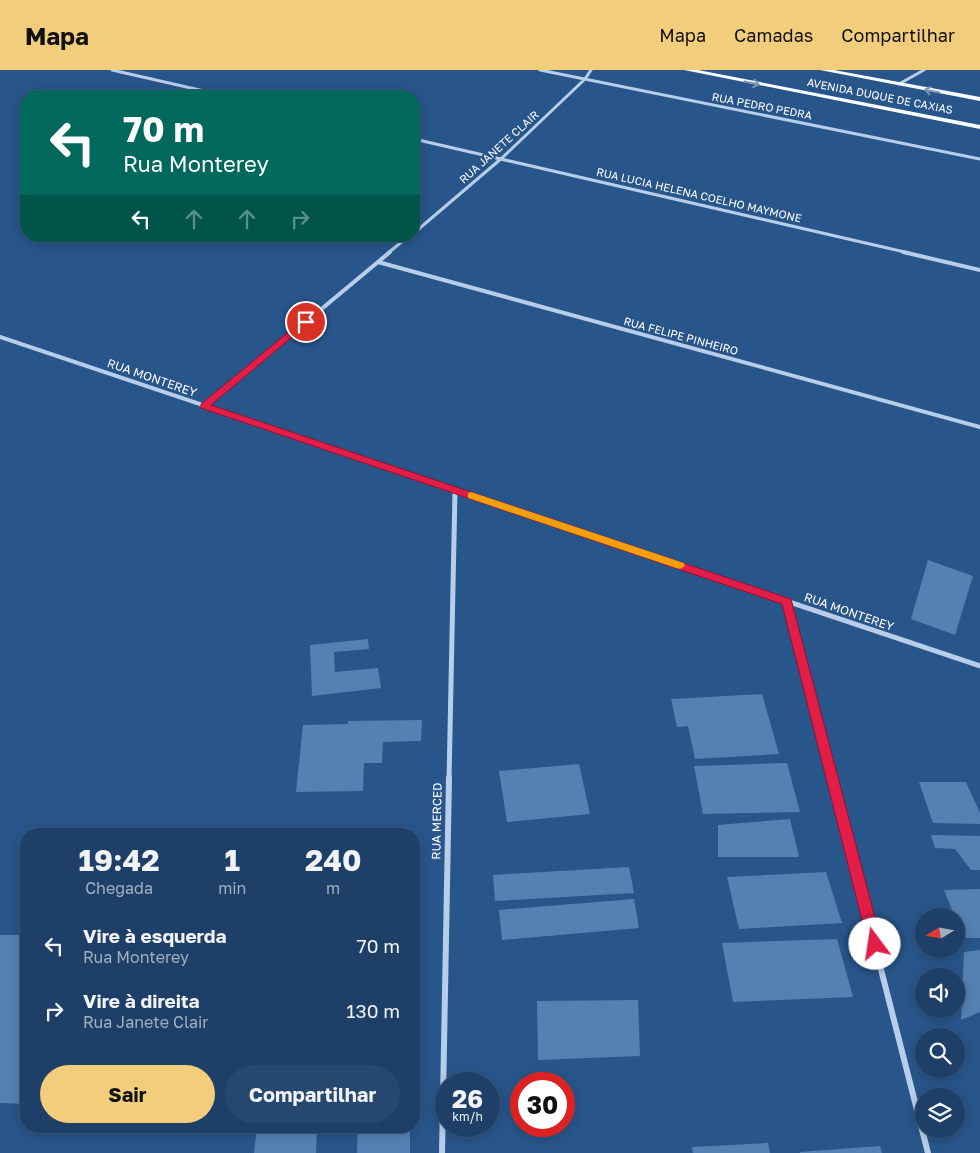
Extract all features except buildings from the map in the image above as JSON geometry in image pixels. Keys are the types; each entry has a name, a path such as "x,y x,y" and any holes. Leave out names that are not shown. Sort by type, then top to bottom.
{"main road":[{"name":"AVENIDA DUQUE DE CAXIAS","path":"687,70 980,127"},
{"name":"AVENIDA DUQUE DE CAXIAS","path":"823,70 980,100"}],"street":[{"path":"112,70 200,90"},
{"name":"RUA PEDRO PEDRA","path":"540,70 980,159"},
{"name":"RUA JANETE CLAIR","path":"420,227 502,158 585,79 591,70"},
{"path":"899,84 924,70"},
{"name":"RUA LUCIA HELENA COELHO MAYMONE","path":"420,140 980,270"},
{"path":"205,406 402,242"},
{"name":"RUA FELIPE PINHEIRO","path":"378,262 980,427"},
{"name":"RUA MONTEREY","path":"0,337 980,666"},
{"name":"RUA MERCED","path":"442,1153 455,490"},
{"path":"787,602 928,1153"}],"slow traffic":[{"path":"471,496 680,566"}],"route":[{"path":"306,322 205,406 787,602 875,944"}]}
